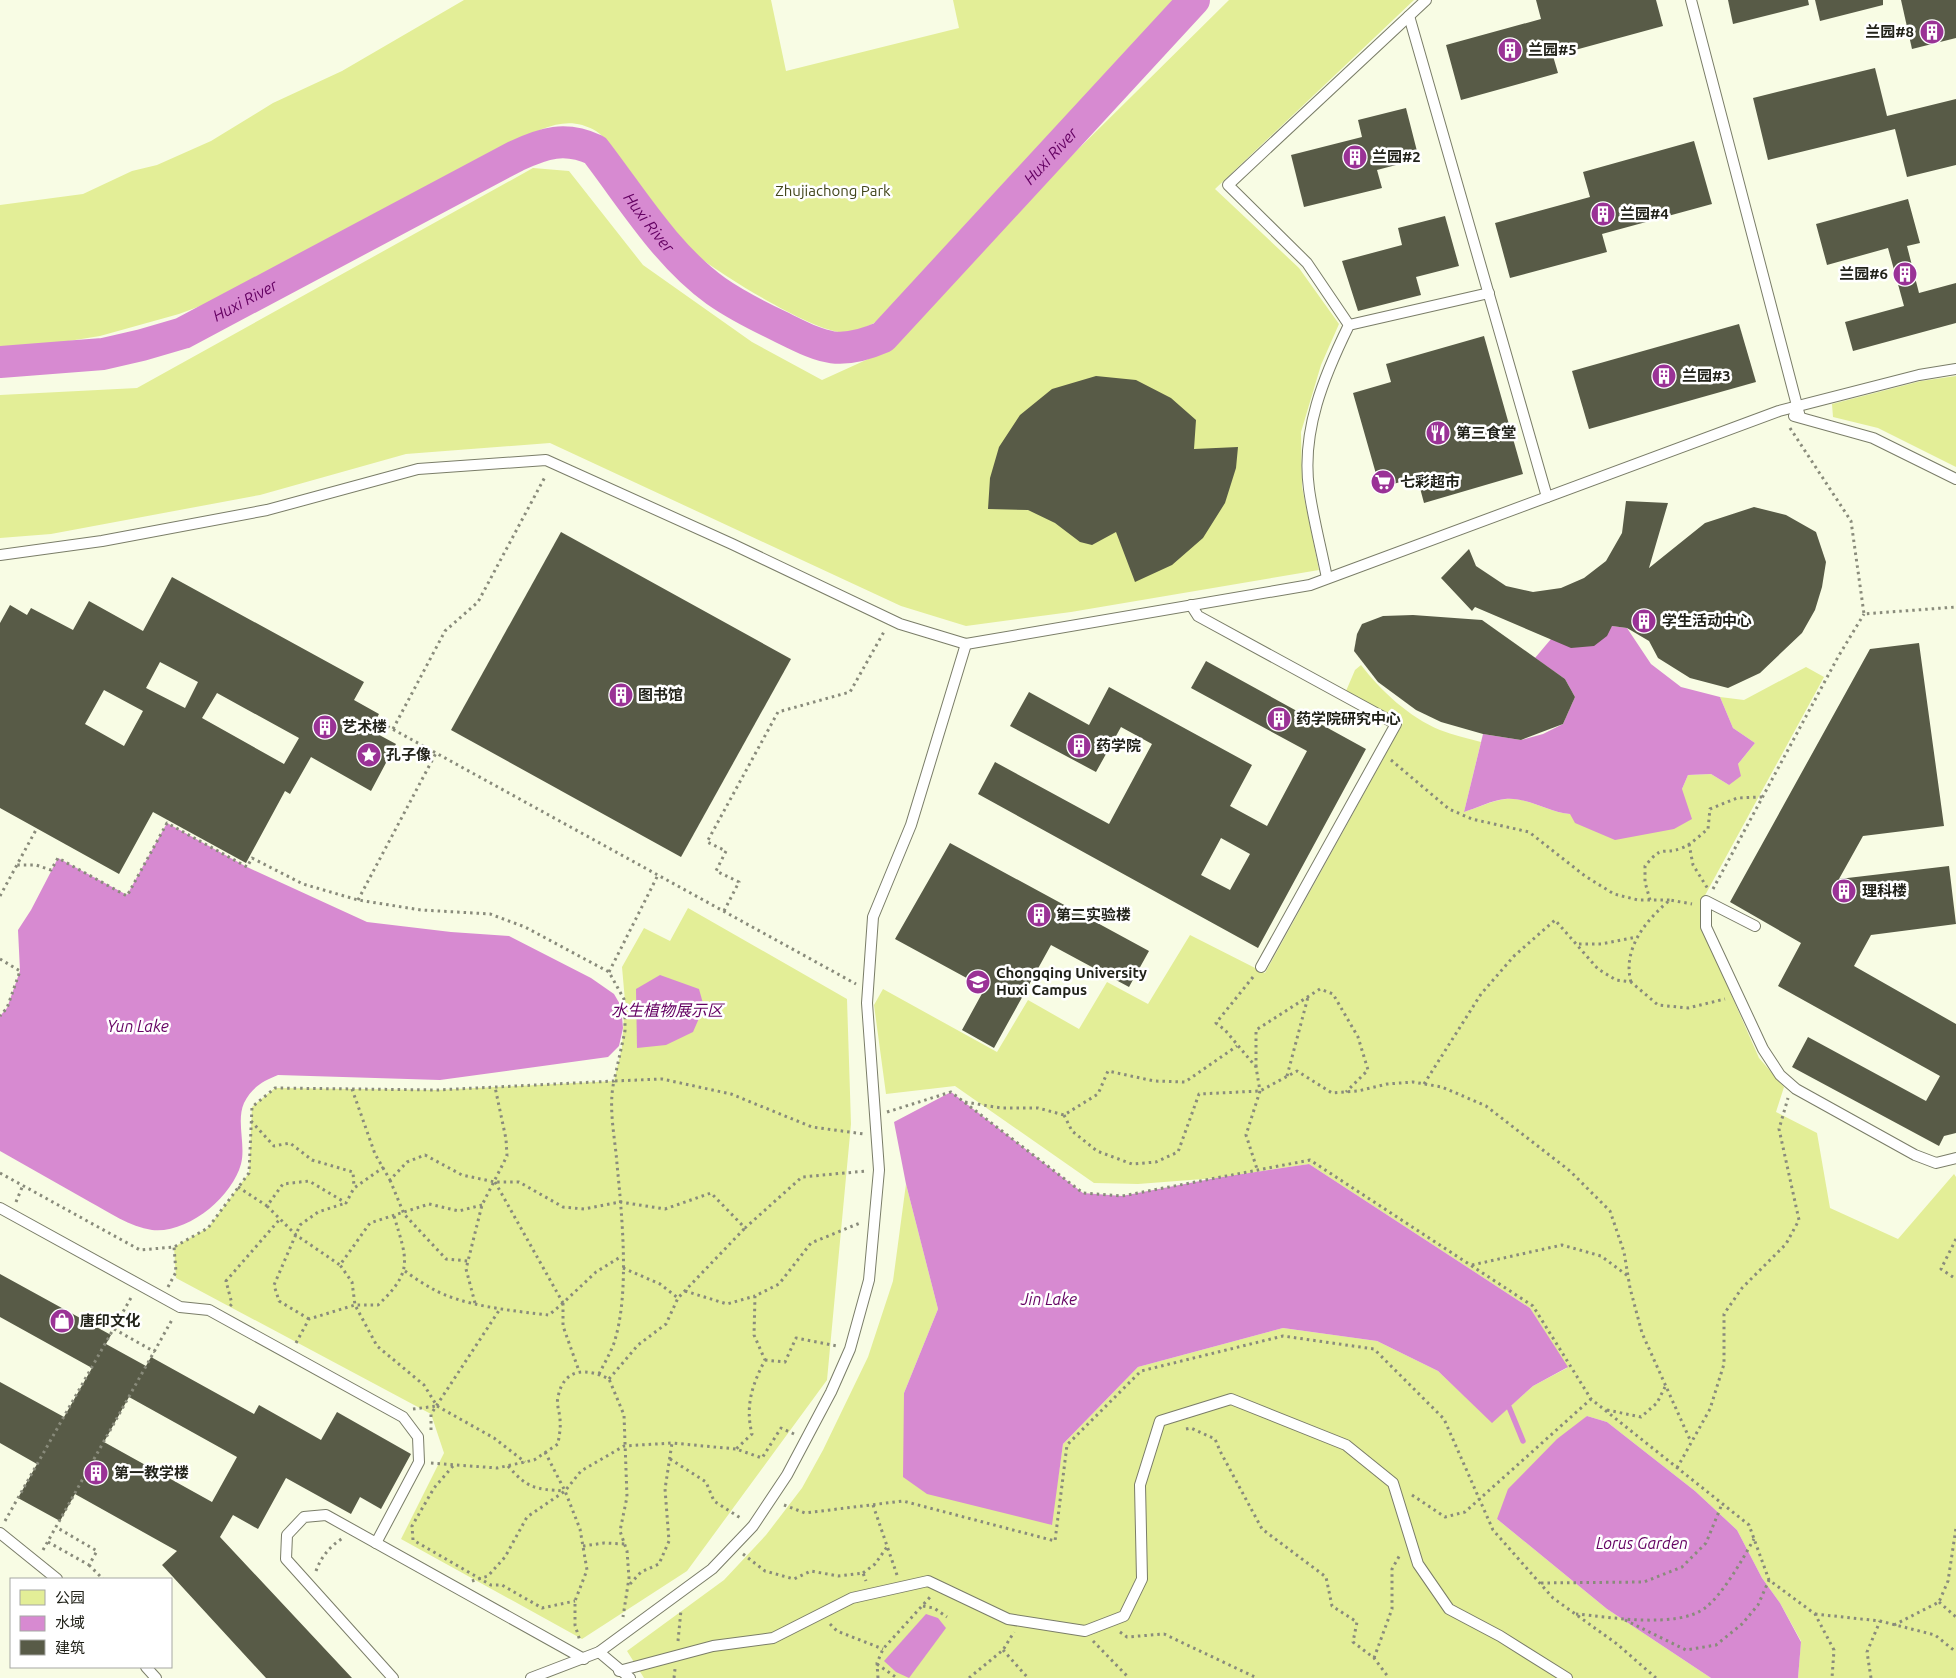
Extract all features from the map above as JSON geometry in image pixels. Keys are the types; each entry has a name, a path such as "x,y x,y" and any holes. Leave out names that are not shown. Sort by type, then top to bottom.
{"lane":[{"path":"1349,325 1307,263 1228,184 1426,0"},
{"path":"1691,0 1799,406 1800,417"},
{"path":"1409,16 1547,497"},
{"path":"1349,325 1489,293"},
{"path":"1327,578 1309,487 1309,433 1327,371 1349,325"},
{"path":"0,555 102,541 267,510 418,469 546,460 732,544 890,619 966,644 1310,584 1779,411 1919,375 1956,369"},
{"path":"1779,411 1873,438 1956,479"},
{"path":"1191,605 1198,616 1396,724 1261,967"},
{"path":"531,1678 599,1652 712,1569 753,1526 770,1500 807,1440 850,1348 869,1280 879,1170 867,1003 873,917 911,825 966,644"},
{"path":"1755,926 1706,901 1706,927 1763,1049 1780,1075 1792,1085 1915,1155 1936,1163 1956,1158"},
{"path":"0,1208 180,1307 209,1310 403,1416 418,1437 419,1462 376,1543"},
{"path":"619,1671 676,1658 713,1646 773,1638 852,1598 928,1581 1008,1619 1085,1631 1124,1616 1142,1579 1140,1485 1160,1421 1231,1400 1346,1445 1393,1483 1418,1564 1449,1609 1500,1636 1567,1678"},
{"path":"393,1678 286,1559 287,1535 304,1517 326,1515 584,1659"},
{"path":"0,1533 56,1578"},
{"path":"599,1652 619,1671 630,1678"},
{"path":"147,1668 156,1678"}],"path":[{"path":"1689,844 1693,866 1710,894 1864,614 1851,520 1779,411"},
{"path":"393,729 445,631 478,602 552,463"},
{"path":"1864,614 1956,607"},
{"path":"724,911 738,882 716,871 726,851 707,842 778,712 850,692 890,619"},
{"path":"376,720 868,990"},
{"path":"1381,752 1449,809 1472,819 1529,832 1585,876 1614,894 1638,900 1670,900 1706,906"},
{"path":"358,900 436,753"},
{"path":"1650,900 1645,882 1645,866 1661,850 1681,849 1689,844 1708,828 1710,809 1737,798 1762,797"},
{"path":"17,865 36,864 51,870 58,858 127,896 167,823 247,867 252,858 303,884 358,900 421,910 490,914 525,926 609,972 625,1001 625,1031 611,1095 620,1202 623,1268 622,1299 614,1342 599,1374"},
{"path":"0,896 2,888 37,828"},
{"path":"609,972 658,875"},
{"path":"1670,900 1642,928 1632,946 1627,969 1631,982 1658,1005 1688,1008 1739,996"},
{"path":"1424,1084 1481,994 1514,956 1555,920 1598,969 1616,980 1631,982"},
{"path":"1578,944 1601,944 1637,937"},
{"path":"0,960 20,971 7,1008 0,1016"},
{"path":"1256,1067 1225,1030 1216,1023 1261,967"},
{"path":"1257,1169 1246,1135 1260,1091 1256,1067 1256,1030 1320,989 1333,994 1358,1037 1368,1070 1346,1092"},
{"path":"1287,1076 1308,996"},
{"path":"965,1102 1001,1108 1038,1108 1064,1115 1098,1094 1108,1072 1154,1081 1185,1082 1237,1046"},
{"path":"1064,1115 1072,1131 1097,1151 1132,1164 1156,1162 1178,1152 1199,1094 1260,1091 1297,1071 1332,1093 1412,1082 1442,1087 1486,1106 1570,1171 1610,1211 1624,1252 1628,1277 1642,1333 1691,1442"},
{"path":"0,1173 140,1250 174,1247 208,1228 249,1173 252,1107 274,1088 437,1090 662,1079 731,1094 812,1127 877,1136"},
{"path":"1677,1468 1710,1410 1724,1364 1724,1314 1742,1288 1786,1244 1799,1220 1779,1130 1792,1085"},
{"path":"476,1303 466,1269 482,1205 495,1182 506,1156 506,1139 494,1087"},
{"path":"352,1089 375,1154 390,1180 404,1214 446,1260 468,1261"},
{"path":"876,1116 951,1092 1083,1193 1122,1196 1310,1160 1533,1306 1591,1399 1749,1525 1769,1580 1815,1614 1834,1650 1832,1678"},
{"path":"251,1120 274,1146 290,1143 312,1160 353,1172 354,1188"},
{"path":"390,1180 407,1162 425,1155 462,1175 495,1182 519,1182 563,1207 584,1209 620,1202 665,1209 711,1192 745,1228"},
{"path":"309,1319 279,1302 274,1285 300,1225 318,1212 346,1203 354,1188 384,1168"},
{"path":"609,1379 638,1345 666,1324 678,1298 685,1290 745,1228 802,1177 879,1170"},
{"path":"267,1206 284,1184 308,1181 346,1203"},
{"path":"495,1182 563,1303 563,1326 579,1371"},
{"path":"238,1187 267,1206 296,1235 340,1264 352,1282 355,1305 377,1346 424,1385 437,1406 494,1438 525,1462"},
{"path":"340,1264 370,1223 404,1214 429,1204 459,1212 482,1205"},
{"path":"290,1354 309,1319 355,1305 378,1305 395,1289 405,1271 405,1252 394,1216"},
{"path":"685,1290 727,1304 755,1296 779,1284 811,1243 875,1217"},
{"path":"224,1318 232,1304 226,1281 280,1219"},
{"path":"1956,1239 1941,1269 1956,1279"},
{"path":"1471,1265 1562,1245 1601,1256 1628,1277"},
{"path":"162,1297 176,1272 174,1247"},
{"path":"405,1271 432,1290 500,1309 549,1315 596,1272 622,1256"},
{"path":"623,1268 660,1284 678,1298"},
{"path":"4,1522 139,1285"},
{"path":"755,1296 754,1335 765,1360"},
{"path":"36,1561 180,1307"},
{"path":"431,1438 431,1414 500,1309"},
{"path":"114,1329 155,1352"},
{"path":"770,1500 805,1513 903,1501 1055,1541 1067,1445 1141,1372 1283,1336 1374,1349 1444,1419 1493,1530 1553,1598 1617,1644 1656,1678"},
{"path":"765,1360 786,1362 796,1338 850,1348"},
{"path":"736,1449 752,1434 748,1416 752,1384 765,1360"},
{"path":"438,1464 497,1468 534,1460 558,1444 560,1422 557,1398 564,1381 579,1371 599,1374 609,1379 624,1415 627,1498 620,1532 627,1551 628,1585 625,1611 614,1641"},
{"path":"1604,1410 1641,1416 1657,1403 1666,1386"},
{"path":"1393,1483 1446,1517 1465,1512 1591,1399"},
{"path":"1160,1421 1178,1430 1192,1428 1215,1439 1262,1529 1326,1577 1332,1606 1357,1622 1353,1642 1374,1658 1389,1678"},
{"path":"455,1587 488,1576 505,1557 528,1518 565,1491 581,1471 624,1446 672,1442 736,1449 762,1458 781,1428 807,1440"},
{"path":"628,1585 640,1572 659,1564 669,1541 664,1489 672,1442"},
{"path":"545,1452 565,1491 580,1529 587,1570 575,1601 575,1625 584,1659"},
{"path":"670,1459 706,1482 714,1501 753,1526"},
{"path":"453,1466 434,1488 412,1526 413,1540 491,1585 502,1585 542,1608 575,1601"},
{"path":"508,1466 523,1483 536,1490 565,1491"},
{"path":"1540,1583 1644,1582 1682,1567 1706,1543 1722,1503"},
{"path":"873,1505 901,1587"},
{"path":"56,1527 97,1551 88,1565"},
{"path":"1894,1625 1939,1602 1948,1581 1956,1528"},
{"path":"311,1586 319,1563 332,1544 355,1531"},
{"path":"1374,1658 1392,1609 1392,1569 1410,1537"},
{"path":"1575,1614 1623,1619 1672,1621 1704,1608 1736,1570 1754,1538"},
{"path":"48,1542 88,1565 102,1578"},
{"path":"583,1546 604,1542 625,1544"},
{"path":"733,1546 765,1571 794,1579 811,1571 838,1576 863,1573 875,1564 887,1547"},
{"path":"863,1573 870,1594"},
{"path":"1623,1619 1686,1650 1716,1645 1742,1624 1758,1605 1769,1580"},
{"path":"878,1678 877,1663 883,1649 940,1586"},
{"path":"676,1658 682,1592"},
{"path":"1939,1602 1956,1617"},
{"path":"922,1606 934,1608 947,1617"},
{"path":"821,1614 838,1631 883,1649"},
{"path":"1815,1614 1880,1621 1935,1635 1956,1652"},
{"path":"1871,1678 1867,1652 1880,1621"},
{"path":"1108,1623 1127,1637 1164,1634 1257,1678"},
{"path":"1085,1631 1129,1678"},
{"path":"969,1678 1003,1650 1028,1678"},
{"path":"877,1663 897,1678"}],"green space":[{"name":"Zhujiachong Park","path":"464,0 771,0 786,71 959,28 953,0 1185,0 899,305 886,315 859,330 842,332 827,329 807,321 757,295 709,264 691,251 671,231 604,137 589,127 569,123 542,129 219,299 179,314 100,336 0,352 0,205 83,194 132,171 157,165 211,141 273,103 342,71"},
{"path":"1229,0 1414,0 1215,189 1299,268 1339,324 1321,365 1301,432 1302,487 1319,570 1071,612 966,626 901,606 550,443 406,454 260,495 51,534 0,538 0,395 137,388 533,168 569,171 643,265 752,342 822,380 877,355 1041,186"},
{"path":"1956,376 1956,467 1878,428 1833,417 1832,404 1921,381"},
{"path":"1361,665 1387,694 1417,718 1440,730 1481,742 1464,812 1496,801 1514,799 1570,814 1682,789 1688,775 1711,774 1729,785 1738,764 1755,743 1733,728 1720,697 1744,700 1806,667 1824,677 1703,899 1702,928 1759,1058 1784,1087 1776,1112 1817,1133 1830,1208 1898,1239 1954,1174 1956,1177 1956,1678 1798,1678 1801,1641 1780,1603 1762,1578 1737,1530 1695,1491 1607,1422 1587,1416 1497,1519 1607,1609 1711,1678 644,1678 627,1651 724,1580 766,1535 802,1488 823,1450 868,1357 893,1281 906,1184 938,1309 904,1393 1051,1525 1063,1444 1138,1367 1283,1328 1377,1341 1438,1371 1492,1422 1533,1386 1567,1368 1530,1308 1309,1164 1216,1178 1138,1184 1094,1183 955,1086 886,1094 874,1005 883,989 997,1052 1028,1000 1079,1029 1107,982 1148,1004 1190,935 1265,973 1403,723 1346,691 1355,670"},
{"path":"688,908 847,999 851,1124 827,1380 687,1571 582,1639 401,1539 444,1453 431,1414 176,1278 174,1247 208,1228 249,1173 252,1107 275,1088 437,1090 614,1081 622,1047 625,1001 622,967 644,928 670,941"}],"water":[{"path":"1612,626 1627,628 1651,664 1681,687 1720,697 1733,728 1755,743 1738,764 1741,776 1729,785 1711,774 1688,775 1682,789 1692,819 1674,829 1615,840 1575,823 1570,814 1554,811 1522,800 1505,799 1490,802 1464,812 1483,734 1521,740 1543,734 1563,724 1575,697 1565,679 1535,658 1551,639"},
{"name":"Yun Lake","path":"167,823 247,867 367,922 451,932 509,936 591,978 614,994 621,1006 623,1028 619,1046 608,1057 440,1080 278,1075 258,1085 244,1103 241,1117 241,1164 228,1189 207,1211 194,1220 166,1230 152,1230 120,1219 0,1151 0,1016 7,1008 20,971 18,930 31,910 58,858 127,895"},
{"name":"水生植物展示区","path":"660,975 699,989 704,1007 693,1032 666,1045 637,1048 636,989"},
{"name":"Jin Lake","path":"951,1092 1083,1193 1122,1196 1216,1178 1309,1164 1530,1308 1568,1367 1533,1386 1492,1423 1438,1371 1377,1341 1283,1328 1138,1367 1063,1444 1052,1525 927,1494 903,1477 904,1393 938,1309 906,1184 894,1122"},
{"name":"Lorus Garden","path":"1587,1416 1607,1422 1695,1491 1737,1530 1762,1578 1780,1603 1801,1642 1798,1678 1711,1678 1607,1609 1497,1519 1508,1489 1557,1439"},
{"path":"926,1614 938,1618 946,1628 909,1678 896,1672 884,1661"}],"building":[{"name":"兰园#5","path":"1536,0 1656,0 1663,26 1553,56 1558,73 1461,100 1446,45 1541,19"},
{"path":"1728,0 1808,0 1809,5 1733,24"},
{"path":"1815,0 1883,0 1883,5 1820,21"},
{"path":"1901,0 1956,0 1956,38 1912,49"},
{"path":"1875,68 1887,116 1956,99 1956,165 1907,177 1895,129 1768,160 1753,98"},
{"name":"兰园#2","path":"1406,108 1419,159 1377,170 1382,188 1304,207 1291,155 1362,137 1358,120"},
{"name":"兰园#4","path":"1694,141 1712,204 1602,234 1607,252 1510,278 1495,223 1590,197 1583,172"},
{"name":"兰园#6","path":"1908,199 1920,243 1907,246 1919,293 1956,283 1956,323 1853,351 1845,322 1904,306 1888,248 1827,265 1816,224"},
{"path":"1445,216 1459,266 1416,277 1421,295 1358,311 1342,261 1402,245 1398,228"},
{"name":"兰园#3","path":"1739,324 1756,382 1589,429 1572,371"},
{"name":"第三食堂","path":"1484,336 1523,474 1424,503 1417,477 1380,488 1353,393 1391,382 1386,364"},
{"path":"1096,376 1136,380 1171,398 1196,420 1194,449 1238,447 1236,468 1225,503 1203,538 1172,565 1135,582 1116,532 1092,545 1080,542 1055,523 1028,510 988,509 990,478 999,447 1020,415 1052,389"},
{"name":"学生活动中心","path":"1626,501 1668,503 1649,568 1705,523 1754,507 1786,515 1816,532 1826,562 1822,587 1815,610 1802,633 1760,673 1728,688 1690,678 1658,658 1649,641 1627,628 1612,626 1607,636 1594,646 1571,648 1475,607 1472,611 1441,578 1469,549 1476,566 1506,586 1533,592 1561,588 1584,578 1606,561 1622,533"},
{"name":"图书馆","path":"561,532 791,659 681,857 451,730"},
{"name":"艺术楼","path":"172,577 364,682 354,700 379,714 370,730 396,744 371,791 311,757 290,794 285,791 246,863 153,812 119,874 0,808 0,623 10,605 27,615 31,608 73,630 89,601 143,631","holes":["160,662 198,682 185,708 146,688","104,690 143,711 124,746 85,724","217,693 299,738 284,764 202,718"]},
{"path":"1413,615 1482,620 1565,679 1575,697 1563,724 1521,740 1483,734 1441,722 1416,710 1378,682 1354,651 1357,634 1362,624 1383,616"},
{"name":"理科楼","path":"1919,643 1944,826 1863,836 1839,879 1949,866 1956,924 1871,935 1854,966 1956,1024 1956,1133 1944,1136 1939,1146 1792,1067 1808,1037 1926,1101 1940,1076 1778,986 1801,943 1730,902 1870,649"},
{"path":"1206,661 1366,749 1258,948 978,794 995,762 1109,824 1152,744 1121,727 1096,772 1010,726 1029,692 1089,725 1109,687 1252,765 1230,806 1267,826 1307,751 1191,688","holes":["1221,838 1250,854 1230,890 1201,875"]},
{"path":"950,843 1149,951 1129,987 1051,945 994,1048 962,1030 985,988 895,939"},
{"name":"第一教学楼","path":"0,1274 111,1335 106,1344 146,1366 151,1357 254,1414 259,1405 321,1440 337,1412 411,1454 381,1509 360,1497 351,1514 286,1478 258,1529 233,1515 220,1537 352,1678 266,1678 162,1565 177,1551 75,1494 60,1521 18,1498 37,1464 0,1443 0,1382 64,1417 92,1368 0,1317","holes":["129,1397 237,1457 212,1502 104,1442"]}],"waterway":[{"name":"Huxi River","path":"0,362 103,354 183,333 516,156 545,145 564,142 574,143 595,150 665,243 681,261 716,291 739,306 819,344 841,348 867,343 883,337 1194,0"},
{"path":"1509,1407 1523,1441"}],"place":[{"name":"兰园#8","path":"1932,32"},
{"name":"兰园#5","path":"1510,50"},
{"name":"兰园#2","path":"1355,157"},
{"name":"兰园#4","path":"1603,214"},
{"name":"兰园#6","path":"1905,274"},
{"name":"兰园#3","path":"1664,376"},
{"name":"第三食堂","path":"1438,433"},
{"name":"七彩超市","path":"1383,482"},
{"name":"学生活动中心","path":"1644,621"},
{"name":"图书馆","path":"621,695"},
{"name":"药学院研究中心","path":"1279,719"},
{"name":"艺术楼","path":"325,727"},
{"name":"药学院","path":"1079,746"},
{"name":"孔子像","path":"369,755"},
{"name":"理科楼","path":"1844,891"},
{"name":"第二实验楼","path":"1039,915"},
{"name":"Chongqing University Huxi Campus","path":"978,982"},
{"name":"唐印文化","path":"62,1321"},
{"name":"第一教学楼","path":"96,1473"}]}
